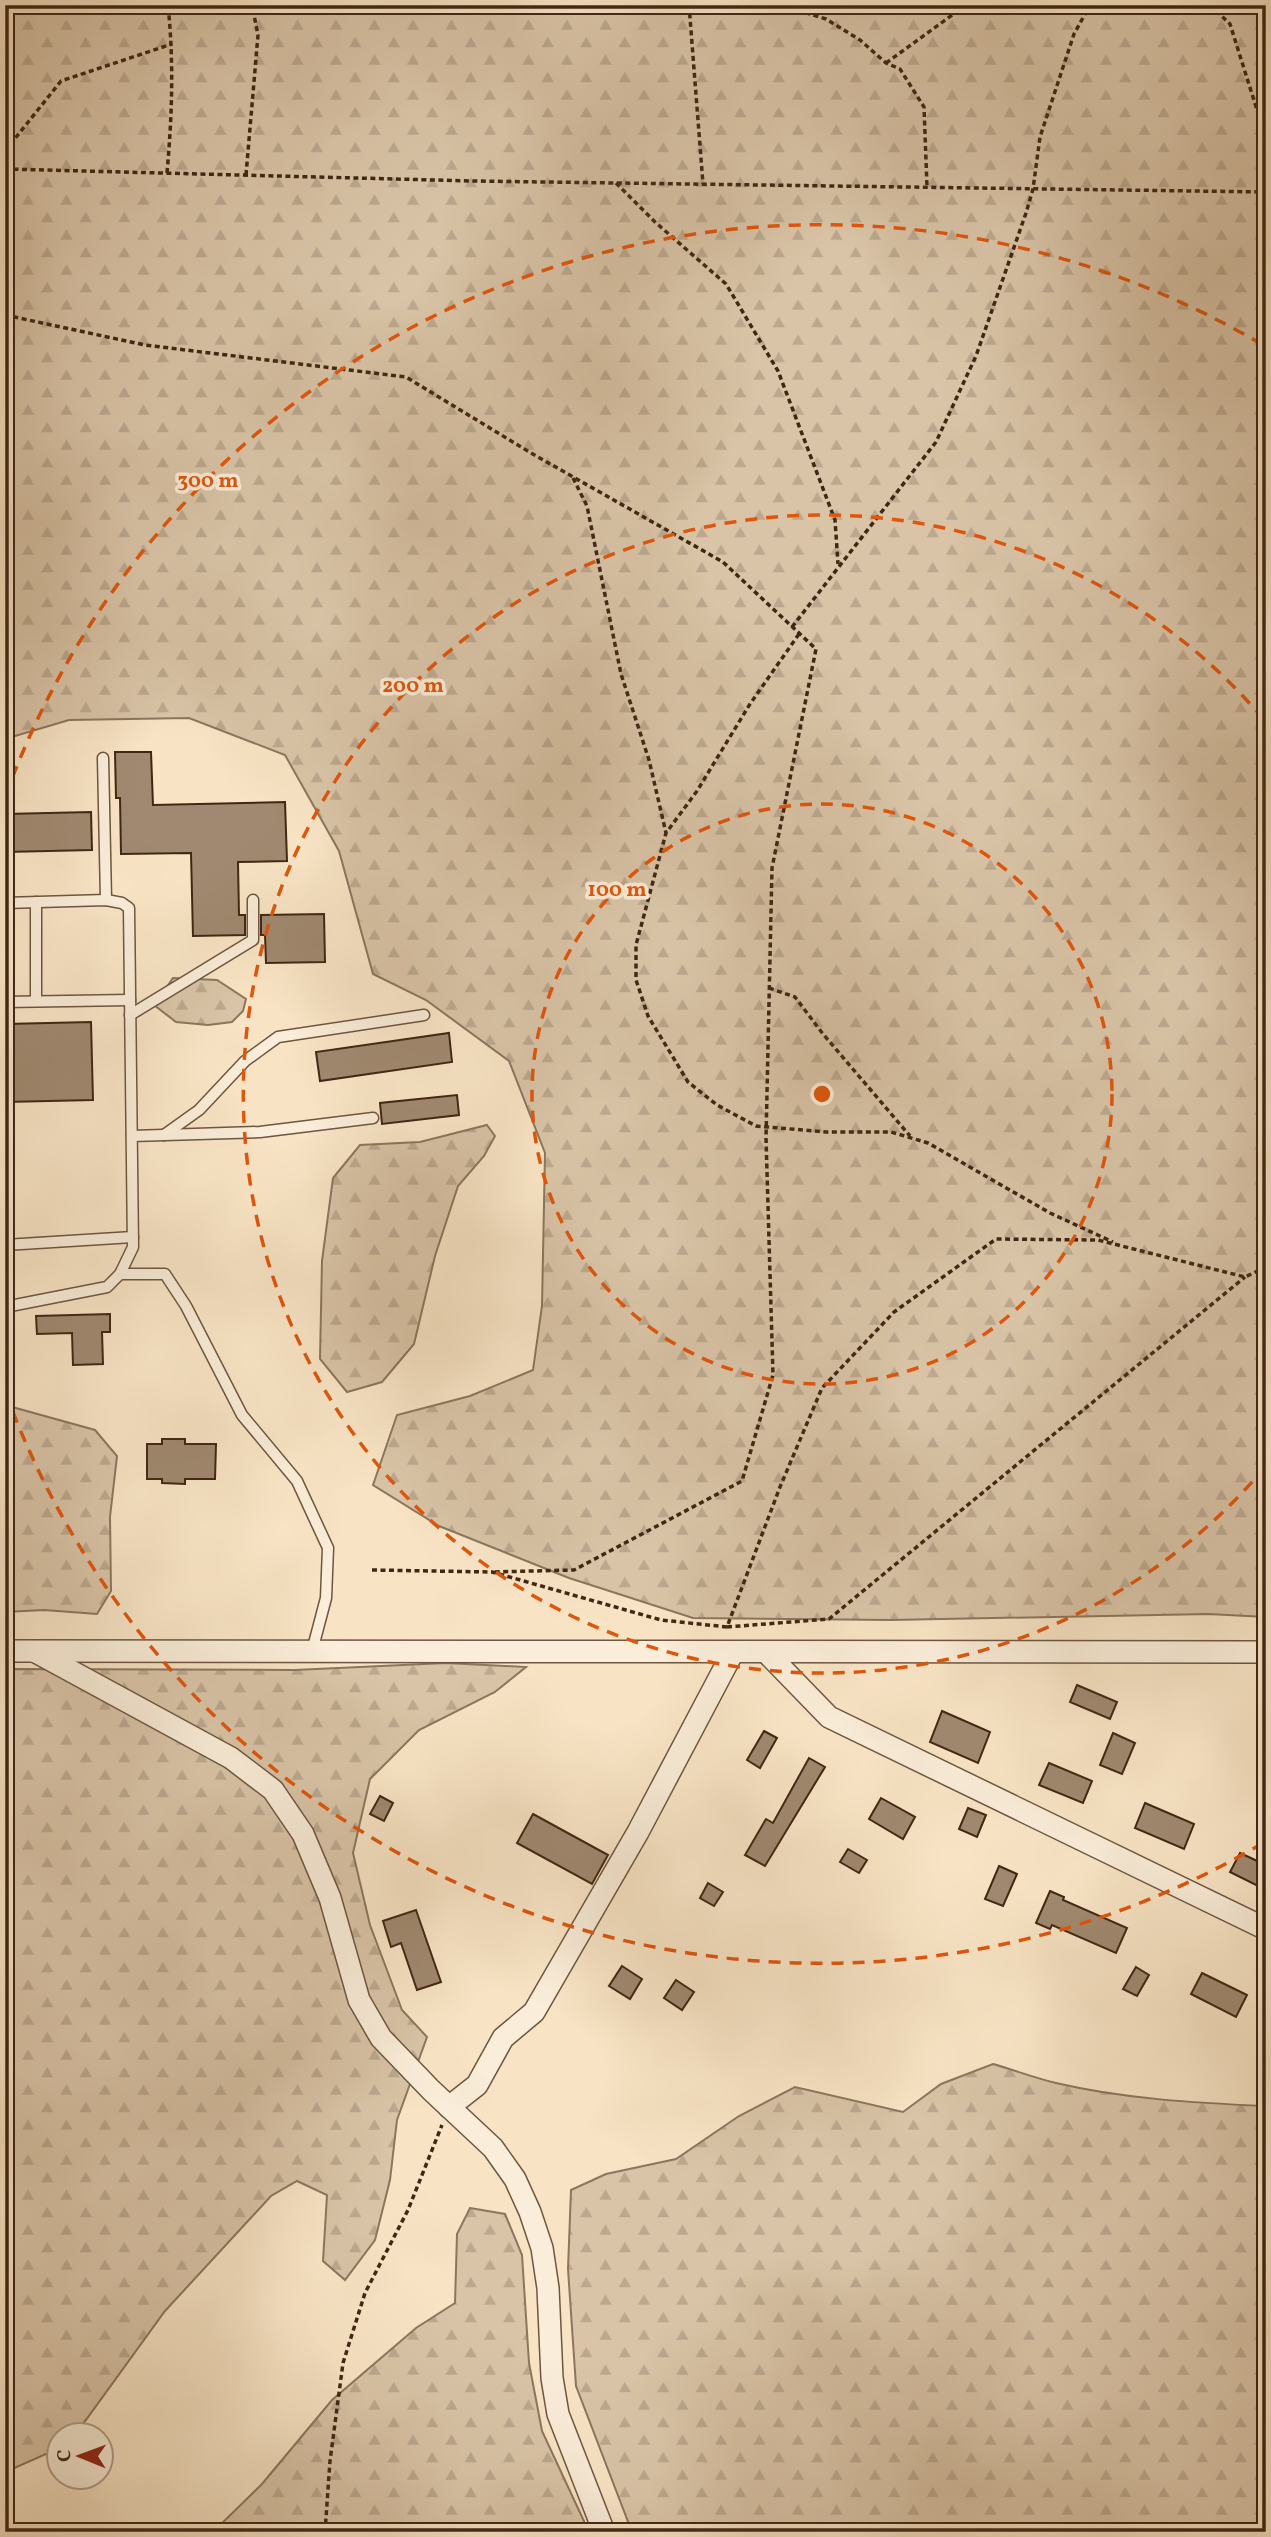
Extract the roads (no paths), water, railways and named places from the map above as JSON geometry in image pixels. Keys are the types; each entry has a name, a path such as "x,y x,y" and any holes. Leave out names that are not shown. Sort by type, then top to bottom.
{"street":[{"path":"5,1651 1266,1653"},
{"path":"33,1651 231,1758 273,1790 303,1834 330,1898 359,2000 381,2038 493,2148 515,2179 530,2212 542,2248 548,2288 552,2378 558,2414 604,2532"},
{"path":"449,2107 477,2085 503,2038 534,2012 638,1832 733,1652"},
{"path":"766,1652 829,1717 1266,1929"}],"lane":[{"path":"103,758 106,900"},
{"path":"5,903 106,900 122,903 129,908 133,1237 133,1247 120,1273 107,1287 5,1307"},
{"path":"130,1014 253,940 253,900"},
{"path":"36,902 36,1001"},
{"path":"5,1002 130,1000"},
{"path":"164,1135 199,1110 245,1061 278,1037 424,1015"},
{"path":"132,1136 260,1132 373,1118"},
{"path":"5,1245 133,1237"},
{"path":"120,1273 165,1273 186,1306 242,1416 297,1481 328,1548 326,1598 312,1651"}]}
